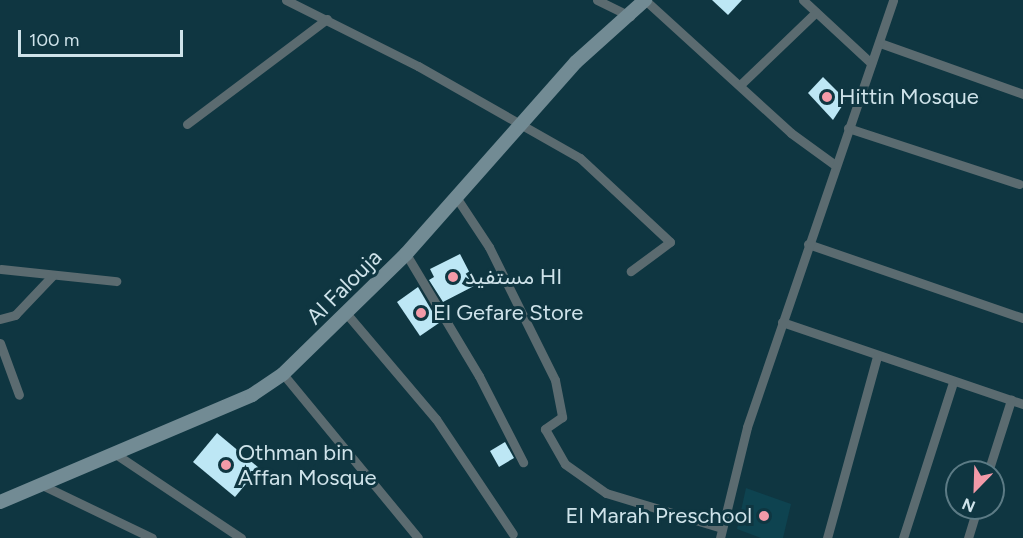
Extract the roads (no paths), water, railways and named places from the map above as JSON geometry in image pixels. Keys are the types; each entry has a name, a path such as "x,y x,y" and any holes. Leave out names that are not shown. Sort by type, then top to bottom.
{"main road":[{"name":"Al Falouja","path":"0,502 252,395 283,374 406,254 576,62 630,16 645,0"}],"street":[{"path":"286,0 327,19 523,122 580,158 670,242 631,271"},
{"path":"597,0 630,16"},
{"path":"645,0 791,133 835,165"},
{"path":"803,0 872,63"},
{"path":"721,534 747,427 893,0"},
{"path":"740,86 816,12"},
{"path":"187,124 327,19"},
{"path":"880,43 1023,94"},
{"path":"848,128 1019,184"},
{"path":"456,197 489,247 555,380 562,417 545,429 565,464 606,493 732,538"},
{"path":"808,244 1023,318"},
{"path":"406,254 523,462"},
{"path":"0,270 116,282"},
{"path":"0,319 15,315 52,276"},
{"path":"346,313 436,419 513,534"},
{"path":"782,322 1023,404"},
{"path":"0,343 19,395"},
{"path":"826,538 877,356"},
{"path":"283,374 418,538"},
{"path":"903,538 953,382"},
{"path":"992,460 1011,400"},
{"path":"114,453 241,538"},
{"path":"42,485 152,538"},
{"path":"968,538 973,520"}],"place":[{"name":"Hittin Mosque","path":"827,97"},
{"name":"مستفيد HI","path":"453,277"},
{"name":"El Gefare Store","path":"421,313"},
{"name":"Othman bin Affan Mosque","path":"226,465"},
{"name":"El Marah Preschool","path":"764,516"}]}
